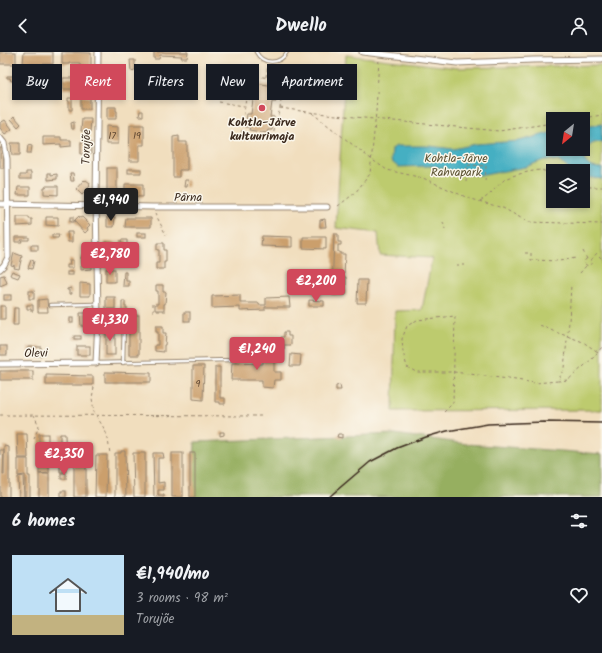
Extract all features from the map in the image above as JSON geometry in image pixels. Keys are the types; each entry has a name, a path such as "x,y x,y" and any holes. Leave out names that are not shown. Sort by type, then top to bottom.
{"street":[{"name":"Torujõe","path":"96,363 98,318 96,206 98,52"},
{"path":"362,52 457,63 602,59"},
{"path":"0,138 4,143 7,159 8,257 0,269"},
{"name":"Pärna","path":"0,204 327,207"},
{"name":"Olevi","path":"0,364 96,363"}],"lane":[{"path":"256,52 262,60 269,62 281,60 287,52"},
{"path":"50,305 97,304"},
{"path":"98,318 124,321 123,363"},
{"path":"96,363 230,360 255,348 284,348"}],"path":[{"path":"338,206 355,192 370,174 379,54"},
{"path":"266,78 269,62"},
{"path":"250,137 241,136 249,76 284,80 280,108 272,139"},
{"path":"219,102 245,106"},
{"path":"280,108 312,113 499,131 546,124"},
{"path":"312,113 387,170 423,178 468,198 503,208 528,222 602,224"},
{"path":"590,117 602,115"},
{"path":"466,182 467,165 486,166 485,183"},
{"path":"479,201 494,191 504,179 541,170 546,172"},
{"path":"590,186 602,187"},
{"path":"154,211 166,235"},
{"path":"443,222 445,229"},
{"path":"583,251 587,259 585,262 587,265"},
{"path":"525,253 531,253 531,260 559,262 576,258"},
{"path":"580,273 587,265 592,263 591,260 597,253"},
{"path":"599,256 602,259"},
{"path":"587,259 591,260"},
{"path":"456,265 464,265"},
{"path":"558,381 564,368 571,284"},
{"path":"153,303 153,311 168,311"},
{"path":"444,412 453,403 454,372 454,316 417,320 407,326 402,339 403,352 407,367 416,372 454,372 536,383 568,380 592,359 602,347"},
{"path":"540,324 555,332 584,342 598,352"},
{"path":"94,387 92,398 94,412 105,430 110,454"},
{"path":"0,415 262,416"},
{"path":"34,415 39,426 34,439"}],"green space":[{"name":"Kohtla-Järve Rahvapark","path":"346,55 458,68 602,65 602,410 393,411 395,311 422,310 432,258 380,255 378,233 336,228 343,100 357,100 357,64 345,64"},
{"path":"395,434 467,444 602,454 602,497 193,497 195,442"}],"water":[{"path":"602,124 602,142 590,145 590,126"},
{"path":"546,134 546,156 585,156 584,159 587,164 562,164 558,161 544,160 525,167 484,175 463,174 430,166 398,167 391,161 392,149 396,146 430,146 453,149 476,144 519,141"},
{"path":"590,166 596,168 602,168 602,179 590,178"}],"building":[{"path":"0,52 16,52 16,64 0,64"},
{"path":"24,52 53,52 53,64 23,64"},
{"path":"62,52 91,53 91,64 62,64"},
{"path":"154,52 188,52 187,58 181,58 182,56 160,55 159,59 154,59"},
{"path":"130,60 135,60 134,70 131,71"},
{"path":"7,76 12,76 12,81 10,78 7,78"},
{"path":"63,78 70,78 70,89 63,89"},
{"name":"Kohtla-Järve kultuurimaja","path":"259,84 267,85 267,100 276,100 276,102 272,102 270,117 274,117 272,130 268,130 267,133 249,130 250,127 245,127 247,114 251,114 253,100 259,100"},
{"path":"68,98 72,100 72,110 69,110"},
{"path":"81,100 90,100 90,109 81,109"},
{"path":"107,107 116,107 116,119 107,119"},
{"path":"140,111 143,111 143,116 139,116"},
{"path":"14,116 21,124 18,127 11,119"},
{"path":"82,119 91,119 90,132 81,131"},
{"path":"5,120 12,129 5,134 0,128 0,123"},
{"path":"74,122 74,129 72,129 71,123"},
{"path":"130,125 144,125 144,145 139,145 139,161 129,161"},
{"path":"106,126 118,127 118,144 106,144"},
{"path":"179,136 179,142 187,142 187,170 179,170 179,177 173,177 173,137"},
{"path":"43,137 61,137 61,140 71,140 71,146 61,147 61,144 43,145"},
{"path":"81,142 91,142 91,154 81,154"},
{"path":"11,143 20,143 20,155 12,155"},
{"path":"28,145 32,146 31,153 27,153"},
{"path":"0,148 3,148 4,168 0,168"},
{"path":"107,168 117,168 117,195 107,195"},
{"path":"128,169 141,169 141,173 128,173"},
{"path":"26,172 31,172 31,179 20,179 20,175 26,175"},
{"path":"48,173 51,173 51,175 57,174 57,179 48,180"},
{"path":"70,173 73,173 74,181 71,181"},
{"path":"84,180 90,183 90,186 82,195 76,189"},
{"path":"185,180 188,180 187,187 184,187"},
{"path":"125,184 143,184 143,197 125,196"},
{"path":"58,186 58,195 44,194 44,187"},
{"path":"18,187 30,187 30,195 17,195"},
{"path":"79,216 90,225 85,233 74,221"},
{"path":"17,217 29,217 29,219 32,219 32,225 17,226"},
{"path":"46,217 58,217 58,226 46,225"},
{"path":"70,217 73,217 73,222 70,222"},
{"path":"107,217 115,217 114,227 107,227"},
{"path":"126,218 151,218 151,227 125,227"},
{"path":"325,219 326,227 320,227 320,220"},
{"path":"67,232 72,232 72,242 68,242"},
{"path":"137,233 146,233 146,237 137,237"},
{"path":"334,234 338,234 338,242 341,242 341,245 338,245 338,252 340,252 340,254 345,254 344,277 346,277 346,295 332,295"},
{"path":"52,235 59,235 58,238 52,238"},
{"path":"262,236 292,237 292,247 261,246"},
{"path":"15,237 29,237 29,240 15,242"},
{"path":"303,237 326,237 326,249 303,248"},
{"path":"121,240 127,240 127,245 125,245 125,247 127,247 128,250 126,250 126,253 122,253"},
{"path":"105,242 115,243 115,255 104,255"},
{"path":"157,243 164,243 164,250 166,250 166,262 164,262 164,269 156,269 156,263 159,263 159,250 157,250"},
{"path":"31,245 38,245 38,250 31,250"},
{"path":"14,253 22,256 19,269 14,268 15,266 11,265"},
{"path":"81,257 91,257 91,269 81,270"},
{"path":"31,260 34,261 32,269 28,268"},
{"path":"69,260 73,260 73,268 67,268 67,265 70,265"},
{"path":"106,269 115,269 115,282 106,282"},
{"path":"12,271 20,274 18,278 10,275"},
{"path":"67,272 73,272 73,275 67,275"},
{"path":"124,272 126,272 126,281 129,281 129,286 123,286"},
{"path":"4,275 7,283 0,286 0,276"},
{"path":"358,280 367,280 366,303 357,303"},
{"path":"80,283 90,284 90,296 80,296"},
{"path":"156,285 163,285 163,292 166,292 164,310 155,310 155,304 158,304 158,291 156,291"},
{"path":"71,288 72,294 69,294 69,290 67,289"},
{"path":"29,291 34,291 34,299 29,299"},
{"path":"4,295 11,295 11,300 4,300"},
{"path":"240,295 240,303 259,303 259,305 266,305 266,298 289,297 290,307 265,307 265,310 240,311 240,307 212,308 212,296"},
{"path":"106,297 115,297 115,309 106,309"},
{"path":"47,299 48,312 38,312 38,300"},
{"path":"309,300 324,301 324,306 309,306"},
{"path":"122,301 125,301 127,311 122,311"},
{"path":"27,305 33,305 33,311 31,311 31,309 27,309"},
{"path":"0,306 5,306 5,319 0,319"},
{"path":"14,308 18,308 18,325 13,325"},
{"path":"184,312 190,312 190,321 184,321"},
{"path":"80,313 90,313 90,326 81,326"},
{"path":"129,315 139,315 139,355 129,355"},
{"path":"70,318 73,318 73,323 70,323"},
{"path":"156,326 163,326 163,333 166,333 164,352 155,351 155,345 158,345 158,332 156,332"},
{"path":"106,329 115,329 115,355 106,355"},
{"path":"284,332 288,332 288,336 291,336 291,345 281,345 281,337 284,337"},
{"path":"74,336 81,336 81,339 74,339"},
{"path":"0,346 7,346 7,355 0,355"},
{"path":"77,346 90,346 90,355 77,355"},
{"path":"28,347 41,347 41,356 28,355"},
{"path":"263,353 274,353 274,372 281,372 281,380 274,380 273,388 262,387 262,380 231,380 232,363 263,364"},
{"path":"291,354 301,355 300,366 290,366"},
{"path":"193,366 204,366 203,400 193,399"},
{"path":"215,367 220,367 220,398 225,398 225,404 215,402"},
{"path":"0,371 33,371 33,380 0,380"},
{"path":"105,372 151,373 151,382 105,382"},
{"path":"46,375 93,376 93,385 46,385"},
{"path":"340,385 341,390 336,390 336,386"},
{"path":"220,432 224,432 224,435 220,436"},
{"path":"17,434 27,434 28,458 18,458"},
{"path":"39,434 48,434 48,458 39,458"},
{"path":"60,434 65,434 66,472 60,472"},
{"path":"338,434 342,434 342,438 337,437"},
{"path":"4,446 9,447 9,497 0,497 0,450 4,450","holes":["4,450 4,475 3,475"]},
{"path":"121,451 125,451 126,497 115,497 115,453 121,453"},
{"path":"133,453 145,453 145,497 134,497"},
{"path":"153,453 163,453 164,458 158,458 158,483 164,482 164,490 158,490 158,495 164,495 164,497 154,497"},
{"path":"172,453 183,453 183,497 172,497"},
{"path":"190,453 195,453 195,497 190,497"},
{"path":"74,455 86,455 86,497 74,497"},
{"path":"96,455 107,455 106,497 95,497"},
{"path":"18,459 28,459 30,497 25,497 25,475 18,476"},
{"path":"39,459 49,459 49,473 39,474"},
{"path":"61,473 66,473 66,479 61,479"},
{"path":"39,474 49,474 49,497 39,497"},
{"path":"23,476 24,497 19,497 18,477"},
{"path":"61,491 66,491 66,497 61,497"}],"railway":[{"path":"329,497 370,462 397,448 447,431 488,424 544,422 602,423"}],"place":[{"name":"Kohtla-Järve kultuurimaja","path":"262,108"}]}
